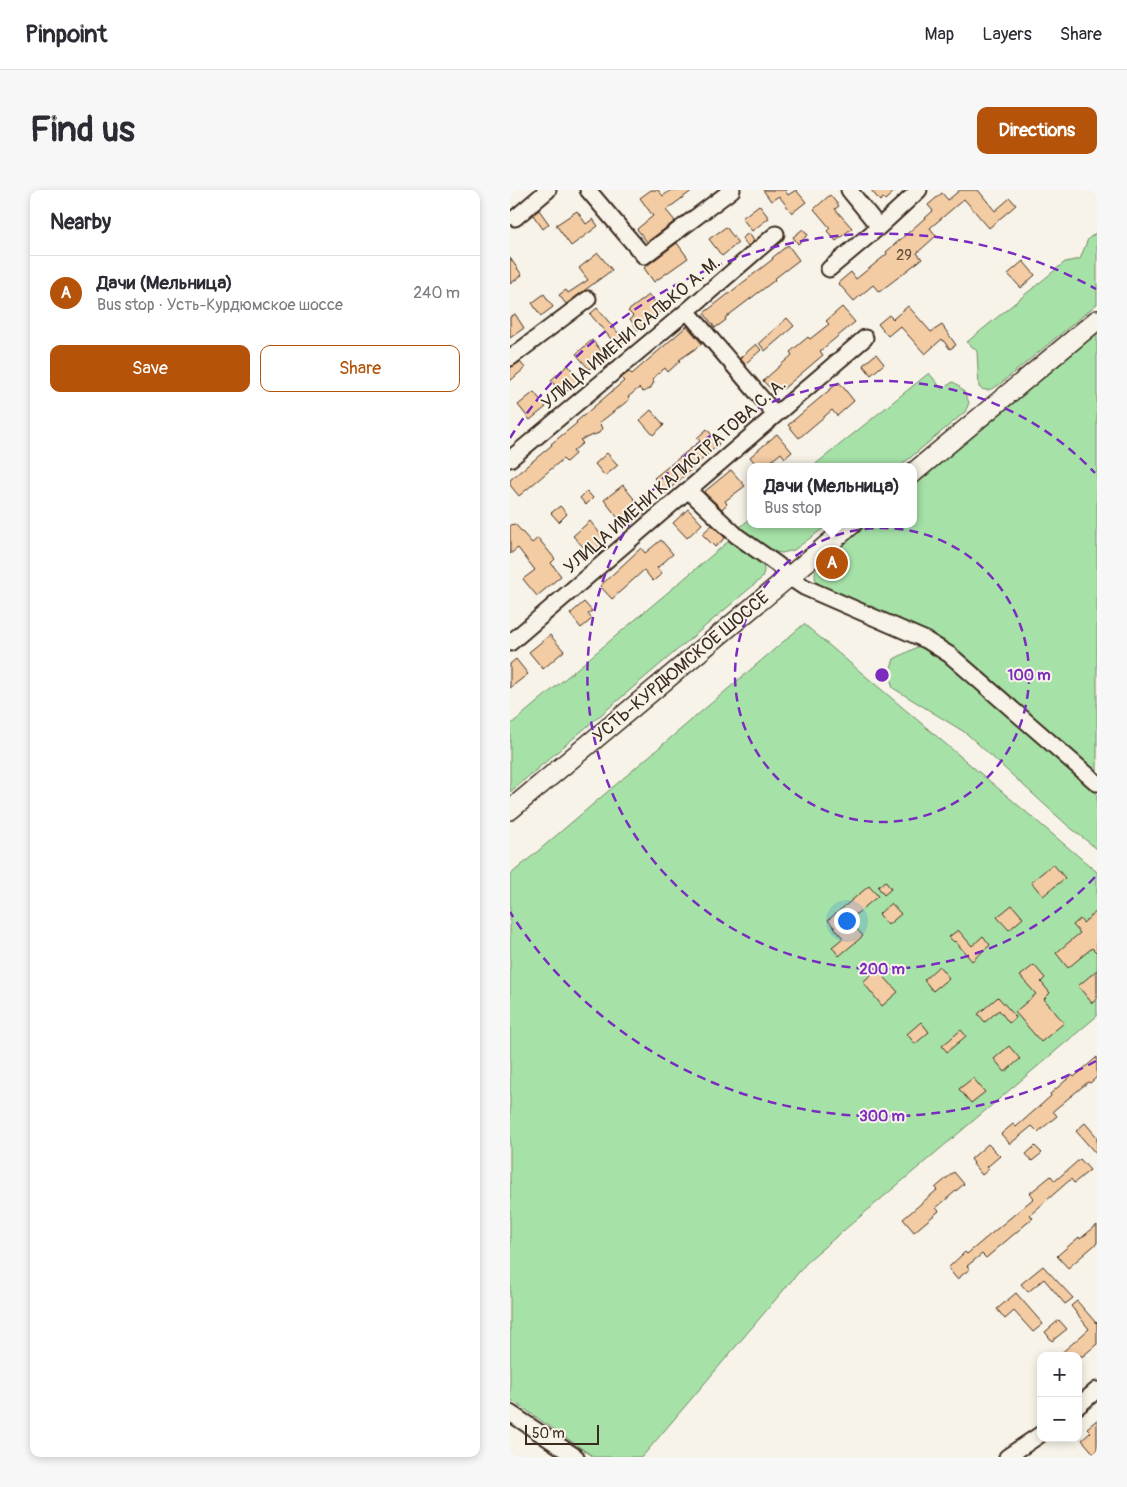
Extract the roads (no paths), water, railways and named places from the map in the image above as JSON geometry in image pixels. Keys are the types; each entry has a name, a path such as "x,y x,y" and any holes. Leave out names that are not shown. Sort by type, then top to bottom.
{"main road":[{"path":"917,470 1097,320"},
{"name":"УСТЬ-КУРДЮМСКОЕ ШОССЕ","path":"510,810 847,528"}],"street":[{"path":"515,218 548,190"},
{"path":"588,190 644,256 732,190"},
{"path":"849,190 879,227"},
{"path":"828,269 879,227 919,190"},
{"name":"УЛИЦА ИМЕНИ САЛЬКО А. М.","path":"510,460 776,234"},
{"path":"510,358 588,299"},
{"path":"687,311 775,414"},
{"name":"УЛИЦА ИМЕНИ КАЛИСТРАТОВА С. А.","path":"510,643 866,338"},
{"path":"688,490 737,536 778,565 789,577 804,587 926,640 950,655 1097,783"},
{"path":"1082,1403 1097,1390"},
{"path":"510,1413 576,1457"},
{"path":"1006,1457 1037,1437"}],"place":[{"name":"Дачи (Мельница)","path":"832,563"}]}
